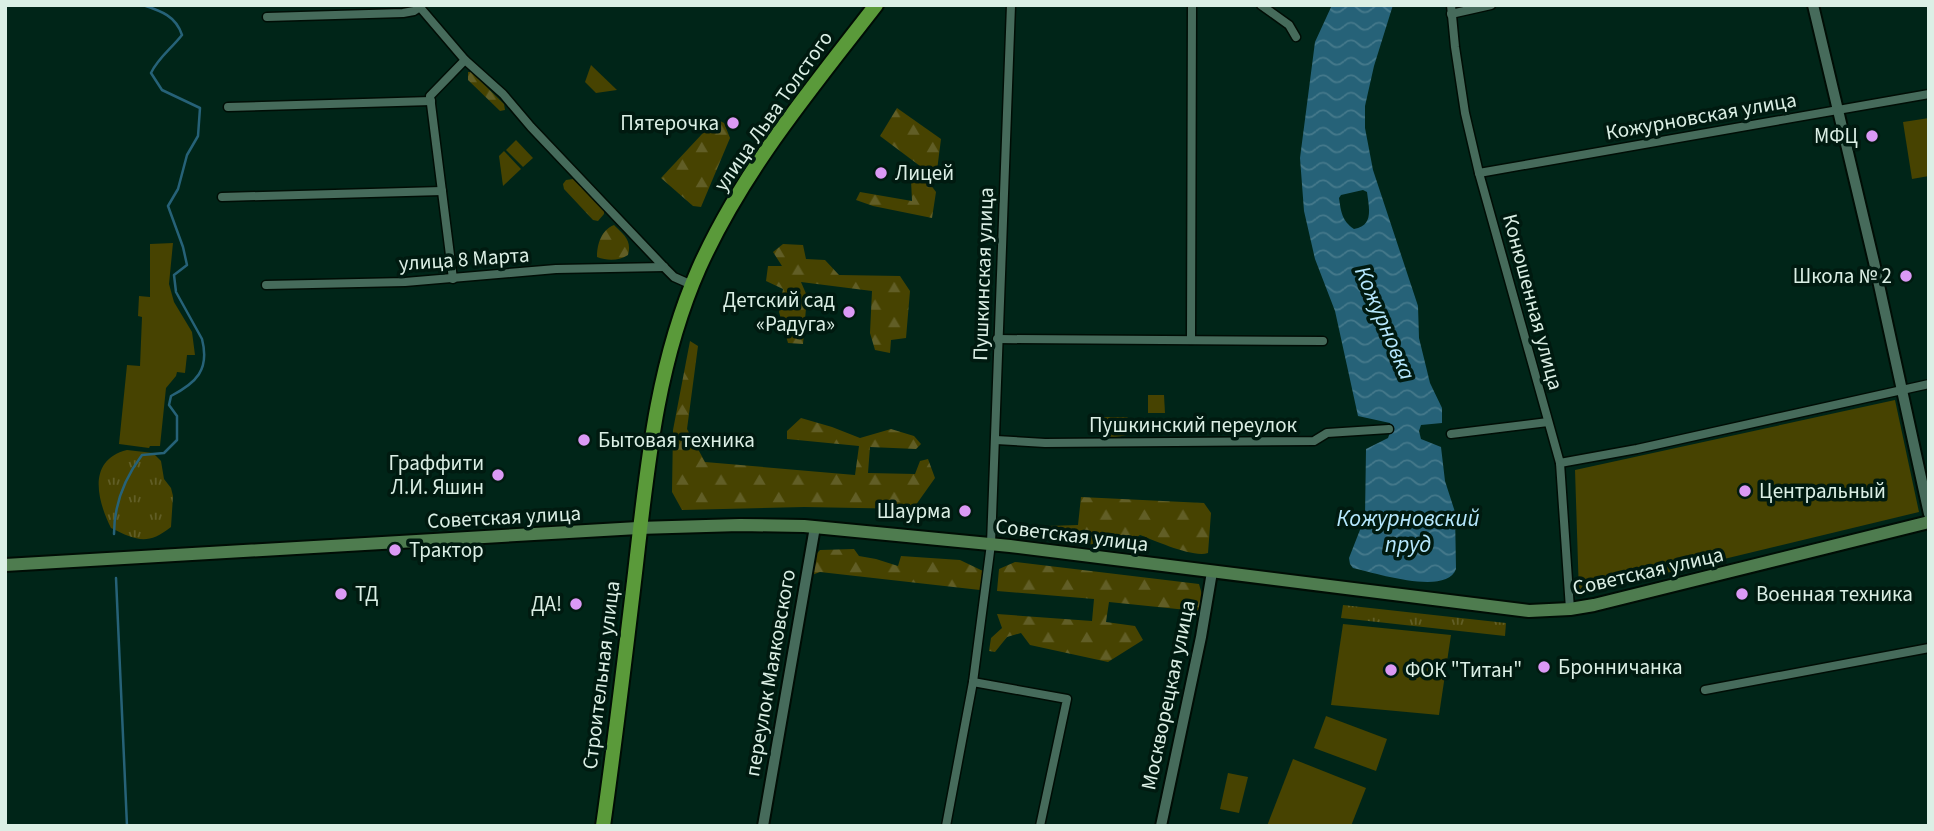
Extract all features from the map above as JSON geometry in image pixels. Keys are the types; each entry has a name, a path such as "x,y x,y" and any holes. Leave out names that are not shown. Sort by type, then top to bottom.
{"highway":[{"name":"улица Льва Толстого","path":"638,528 653,424 667,358 692,285 753,168 876,5"},
{"name":"Строительная улица","path":"603,826 638,528"}],"main road":[{"name":"Советская улица","path":"5,565 638,528 740,525 815,527 991,544 1528,611 1594,605 1929,522"}],"street":[{"name":"Пушкинская улица","path":"946,826 973,682 991,544 1012,5"},
{"path":"1191,340 1192,5"},
{"path":"1261,5 1289,25 1296,37"},
{"path":"1451,9 1491,5"},
{"path":"1813,5 1874,262 1929,514"},
{"path":"267,17 403,13 414,11 419,6 465,60 517,109 664,267 674,276 692,285"},
{"name":"Конюшенная улица","path":"1451,9 1465,113 1479,173 1560,463 1570,609"},
{"path":"453,279 430,96 465,60"},
{"name":"Кожурновская улица","path":"1479,173 1929,94"},
{"path":"228,107 431,101"},
{"path":"222,197 442,191"},
{"name":"улица 8 Марта","path":"266,285 453,279 556,269 664,267"},
{"path":"998,339 1323,341"},
{"path":"1560,463 1637,449 1929,384"},
{"path":"1451,434 1548,422"},
{"name":"Пушкинский переулок","path":"996,440 1045,443 1314,441 1326,433 1389,429"},
{"name":"переулок Маяковского","path":"763,826 815,527"},
{"name":"Москворецкая улица","path":"1161,826 1201,638 1212,572"},
{"path":"1704,690 1929,648"},
{"path":"973,682 1067,699 1040,826"}],"green space":[{"path":"591,65 617,90 596,93 585,82"},
{"path":"468,72 504,104 505,110 500,111 468,80"},
{"path":"897,108 941,139 936,178 880,136"},
{"path":"1929,118 1929,176 1912,179 1903,122"},
{"path":"716,119 724,123 730,138 701,207 693,206 661,178"},
{"path":"516,140 533,158 523,167 506,150"},
{"path":"504,151 521,169 503,186 499,156"},
{"path":"573,179 604,210 598,221 593,220 564,189 566,180"},
{"path":"911,180 930,184 936,192 932,218 856,200 860,192 912,201"},
{"path":"614,225 628,242 628,255 613,260 597,257 601,238 606,230"},
{"path":"173,243 169,284 174,302 192,332 195,355 187,355 185,373 177,372 166,388 160,446 149,448 119,444 127,365 140,366 142,317 138,316 139,296 150,297 150,244"},
{"path":"783,244 803,245 806,259 825,260 839,275 900,276 910,291 906,338 891,340 890,353 875,350 870,333 872,291 801,282 807,296 803,344 788,343 779,312 783,289 766,281 768,266 782,266 773,252"},
{"path":"690,341 698,346 687,429 705,462 855,475 859,446 787,439 787,431 801,418 860,438 891,429 914,436 921,444 916,449 870,447 868,473 915,474 920,461 928,459 935,478 913,509 804,507 682,510 672,492 673,430"},
{"path":"1148,395 1164,395 1165,413 1148,413"},
{"name":"Центральный","path":"1895,400 1919,512 1579,594 1575,470"},
{"path":"1100,417 1127,417 1130,420 1131,433 1113,437 1095,433 1095,420"},
{"path":"127,450 153,453 161,461 164,479 173,496 171,527 148,539 128,536 111,528 99,494 101,472 106,462 114,455"},
{"path":"1081,497 1204,503 1211,513 1208,553 1184,551 1140,535 1121,548 1046,539 1048,526 1078,525"},
{"path":"854,549 859,556 898,566 901,556 960,560 983,571 980,590 820,572 812,575 810,561 820,550"},
{"path":"1015,562 1199,584 1203,598 1196,615 1187,610 1109,602 1106,622 1135,626 1143,640 1108,662 1030,645 1021,633 1007,637 995,652 989,651 991,638 1002,628 997,614 1092,621 1094,599 997,591 999,569"},
{"path":"1343,605 1506,623 1505,636 1341,618"},
{"name":"ФОК \"Титан\"","path":"1343,624 1451,635 1439,715 1331,705"},
{"path":"1326,716 1387,739 1376,771 1314,748"},
{"path":"1293,759 1366,788 1351,826 1267,826"},
{"path":"1228,773 1248,777 1239,813 1220,809"}],"water":[{"name":"Кожурновский пруд","path":"1332,5 1393,5 1374,66 1365,106 1365,128 1373,170 1418,306 1419,338 1430,383 1442,408 1442,423 1421,425 1419,431 1421,439 1441,447 1445,481 1455,512 1456,569 1450,577 1439,581 1393,578 1353,568 1350,564 1349,558 1365,517 1366,449 1388,438 1391,430 1390,423 1358,416 1335,311 1315,259 1304,211 1300,158 1315,42","holes":["1363,190 1367,192 1369,215 1365,224 1354,229 1343,216 1339,198 1341,195"]}],"waterway":[{"path":"114,534 118,502 130,473 142,455 164,453 177,440 177,416 169,405 171,396 194,380 204,359 202,339 176,292 174,275 187,265 168,206 178,189 187,155 198,136 200,108 162,90 151,73 182,35 172,19 143,5"},
{"path":"116,578 127,826"}],"place":[{"name":"Пятерочка","path":"733,123"},
{"name":"МФЦ","path":"1872,136"},
{"name":"Лицей","path":"881,173"},
{"name":"Школа № 2","path":"1906,276"},
{"name":"Детский сад «Радуга»","path":"849,312"},
{"name":"Бытовая техника","path":"584,440"},
{"name":"Граффити Л.И. Яшин","path":"498,475"},
{"name":"Центральный","path":"1745,491"},
{"name":"Шаурма","path":"965,511"},
{"name":"Трактор","path":"395,550"},
{"name":"ТД","path":"341,594"},
{"name":"Военная техника","path":"1742,594"},
{"name":"ДА!","path":"576,604"},
{"name":"Бронничанка","path":"1544,667"},
{"name":"ФОК \"Титан\"","path":"1391,670"}],"water label":[{"name":"Кожурновка","path":"1385,323"}]}
